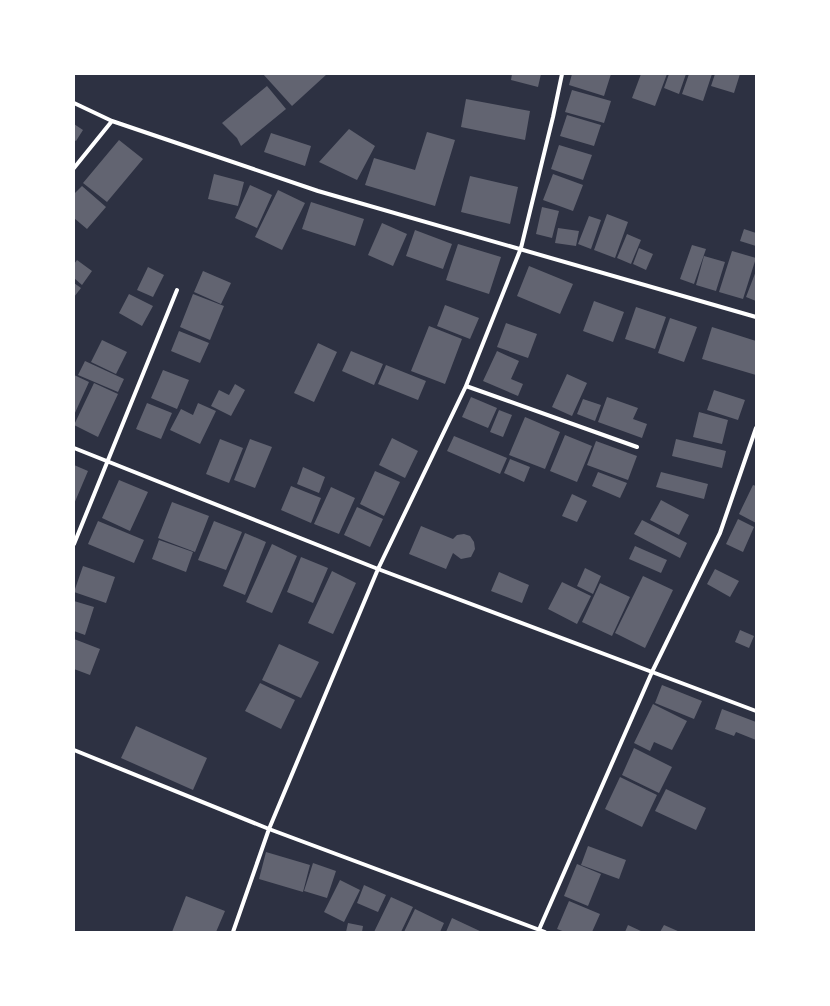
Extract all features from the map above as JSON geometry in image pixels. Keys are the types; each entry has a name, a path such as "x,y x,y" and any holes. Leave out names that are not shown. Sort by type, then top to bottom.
{"street":[{"path":"233,932 269,829 378,569 466,386 521,248 562,74"},
{"path":"74,103 112,121 318,191 521,248 756,317"},
{"path":"74,168 112,121"},
{"path":"74,544 178,290"},
{"path":"466,386 637,447"},
{"path":"539,931 652,672 720,532 756,431"},
{"path":"74,448 378,569 756,712"},
{"path":"74,750 269,829 545,932"}],"building":[{"path":"263,74 327,74 292,106"},
{"path":"512,74 541,74 538,87 511,80"},
{"path":"572,74 611,74 604,96 569,85"},
{"path":"641,74 667,74 655,106 632,98"},
{"path":"669,74 686,74 679,94 664,88"},
{"path":"689,74 712,74 703,101 682,94"},
{"path":"715,74 740,74 734,93 711,86"},
{"path":"267,86 286,109 241,146 237,138 222,123"},
{"path":"572,90 611,101 604,123 565,112"},
{"path":"466,99 530,111 525,140 461,127"},
{"path":"567,115 601,125 594,146 560,136"},
{"path":"74,124 83,130 76,141 74,140"},
{"path":"349,129 375,146 357,180 319,162"},
{"path":"427,132 455,140 435,206 365,185 374,158 415,170"},
{"path":"271,133 311,146 305,166 264,152"},
{"path":"119,140 143,159 107,202 83,183"},
{"path":"559,145 592,155 583,180 551,169"},
{"path":"214,174 244,182 238,206 208,199"},
{"path":"553,174 583,185 573,211 543,200"},
{"path":"470,176 518,187 510,224 461,212"},
{"path":"250,185 272,195 257,228 235,218"},
{"path":"82,186 106,207 87,229 74,218 74,194"},
{"path":"278,190 305,203 282,250 255,237"},
{"path":"311,202 364,219 355,246 302,229"},
{"path":"542,207 559,211 552,238 536,234"},
{"path":"607,214 628,222 615,258 594,250"},
{"path":"589,216 601,220 591,249 578,244"},
{"path":"382,223 407,234 393,266 368,255"},
{"path":"558,228 579,231 576,246 555,243"},
{"path":"744,229 756,233 756,246 740,241"},
{"path":"415,230 452,244 443,269 406,256"},
{"path":"627,234 641,240 631,264 617,258"},
{"path":"458,244 501,257 489,294 446,280"},
{"path":"692,245 706,249 694,284 680,279"},
{"path":"639,248 653,254 646,270 633,264"},
{"path":"732,251 756,258 743,299 719,292"},
{"path":"704,256 725,262 716,291 696,285"},
{"path":"77,260 92,271 82,285 74,278 74,264"},
{"path":"529,266 573,284 560,314 517,296"},
{"path":"148,267 164,275 153,297 137,290"},
{"path":"203,271 231,283 221,304 194,292"},
{"path":"756,271 756,301 746,297"},
{"path":"74,283 81,288 74,297"},
{"path":"129,294 153,306 142,326 119,313"},
{"path":"193,294 224,306 210,340 180,327"},
{"path":"594,301 624,312 613,342 583,331"},
{"path":"445,305 479,318 470,339 437,326"},
{"path":"636,307 666,317 655,349 625,339"},
{"path":"670,318 697,327 684,362 658,353"},
{"path":"506,323 537,334 528,358 497,347"},
{"path":"429,326 462,339 445,384 411,371"},
{"path":"712,327 756,341 756,375 702,359"},
{"path":"179,331 209,343 200,363 171,351"},
{"path":"102,340 127,352 116,374 91,362"},
{"path":"318,343 337,352 314,402 294,393"},
{"path":"351,351 383,364 374,385 342,371"},
{"path":"497,351 519,361 511,379 523,384 518,396 483,381"},
{"path":"85,361 124,379 118,392 78,375"},
{"path":"386,365 426,381 418,400 378,384"},
{"path":"163,370 189,380 177,409 151,398"},
{"path":"567,374 587,383 572,416 552,407"},
{"path":"74,375 89,382 74,415"},
{"path":"94,383 118,394 98,437 74,425"},
{"path":"235,384 245,390 231,416 211,406 219,390 229,395"},
{"path":"714,390 745,400 738,420 707,410"},
{"path":"471,397 497,408 488,428 462,417"},
{"path":"607,397 638,408 633,419 647,424 642,438 598,422"},
{"path":"583,399 601,405 595,421 577,414"},
{"path":"147,403 172,413 161,439 136,429"},
{"path":"198,403 216,411 200,444 170,430 181,409 193,415"},
{"path":"499,410 512,415 503,437 490,432"},
{"path":"699,412 728,420 722,444 693,437"},
{"path":"525,417 560,432 545,469 509,455"},
{"path":"565,435 592,446 577,482 550,471"},
{"path":"454,436 507,458 500,474 447,451"},
{"path":"392,438 418,451 405,478 379,465"},
{"path":"220,439 243,448 229,483 206,474"},
{"path":"250,439 272,447 255,488 234,480"},
{"path":"676,439 726,451 722,468 672,456"},
{"path":"596,441 637,456 628,480 587,465"},
{"path":"510,459 530,467 524,482 504,473"},
{"path":"74,465 88,471 74,504"},
{"path":"303,467 325,477 319,493 297,484"},
{"path":"375,471 400,482 384,516 360,504"},
{"path":"598,472 627,483 620,498 592,486"},
{"path":"661,472 708,484 704,499 656,487"},
{"path":"119,480 148,492 130,531 102,518"},
{"path":"753,485 756,486 756,523 739,514"},
{"path":"291,486 321,498 311,523 281,510"},
{"path":"331,487 355,498 339,534 314,524"},
{"path":"572,494 587,501 577,522 562,516"},
{"path":"661,500 689,515 679,535 650,520"},
{"path":"172,502 209,516 195,552 158,538"},
{"path":"357,507 383,519 370,547 344,535"},
{"path":"738,519 754,527 743,552 726,544"},
{"path":"642,520 687,543 680,558 634,534"},
{"path":"98,521 144,540 134,563 88,544"},
{"path":"214,521 242,532 226,570 198,560"},
{"path":"421,526 453,539 457,535 464,534 470,536 474,542 475,549 471,557 461,559 453,553 446,569 409,554"},
{"path":"245,533 266,542 245,595 223,586"},
{"path":"159,540 193,552 186,572 152,559"},
{"path":"272,544 297,556 272,613 246,602"},
{"path":"635,546 667,560 661,573 629,559"},
{"path":"301,557 328,568 313,603 287,592"},
{"path":"83,566 115,577 106,603 74,592"},
{"path":"585,568 601,576 593,594 577,586"},
{"path":"715,569 739,581 730,597 707,584"},
{"path":"332,571 356,583 333,634 308,623"},
{"path":"499,572 529,585 522,603 491,591"},
{"path":"643,576 673,590 645,648 615,633"},
{"path":"562,582 591,596 577,624 548,609"},
{"path":"600,583 630,597 612,636 582,622"},
{"path":"74,601 94,607 85,635 74,631"},
{"path":"740,630 754,636 749,648 735,642"},
{"path":"74,639 100,649 90,675 74,669"},
{"path":"279,644 319,662 301,698 262,680"},
{"path":"260,683 295,700 281,729 245,711"},
{"path":"662,685 702,701 694,719 655,703"},
{"path":"653,704 687,721 672,750 654,742 650,751 634,743"},
{"path":"722,709 756,722 756,740 736,732 734,736 715,729"},
{"path":"136,726 207,758 193,790 121,758"},
{"path":"634,748 672,767 659,793 622,775"},
{"path":"620,777 657,795 642,827 605,809"},
{"path":"666,789 706,808 696,830 655,811"},
{"path":"588,846 626,860 619,879 581,865"},
{"path":"266,852 310,865 303,892 259,879"},
{"path":"313,863 336,871 327,898 304,891"},
{"path":"577,864 601,874 588,906 564,896"},
{"path":"340,880 360,890 344,922 324,912"},
{"path":"364,885 386,895 378,912 357,903"},
{"path":"186,896 225,911 216,932 172,932"},
{"path":"391,897 413,907 401,932 374,932"},
{"path":"569,901 600,914 592,932 565,932 557,929"},
{"path":"415,909 444,923 440,932 404,932"},
{"path":"452,918 482,932 446,932"},
{"path":"348,923 363,926 362,932 346,932"},
{"path":"628,925 643,932 625,932"},
{"path":"664,925 680,932 660,932"}]}
